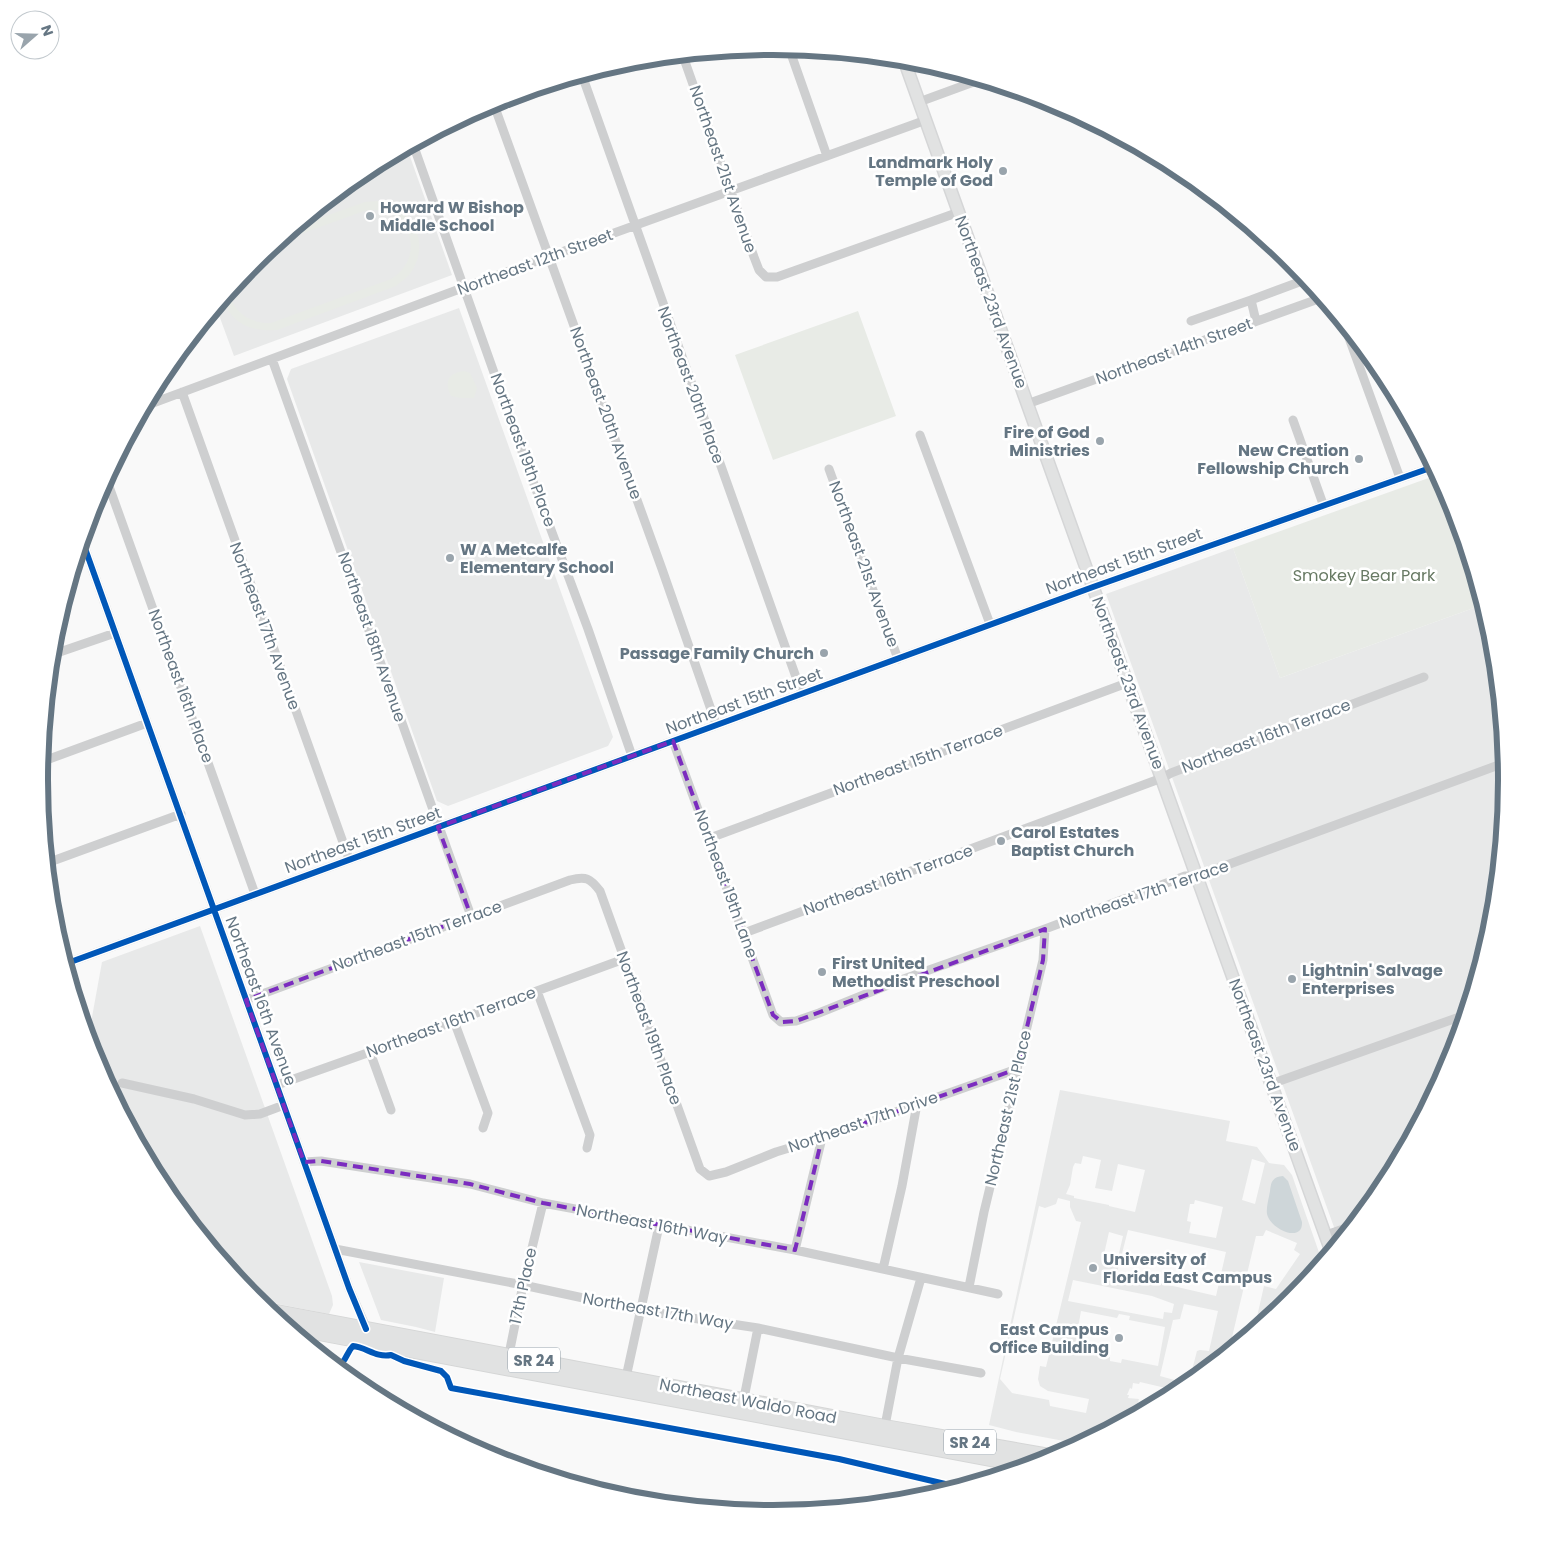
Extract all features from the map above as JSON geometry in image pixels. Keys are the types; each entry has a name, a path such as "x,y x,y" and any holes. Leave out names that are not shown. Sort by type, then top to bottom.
{"highway":[{"name":"SR 24","path":"282,1314 369,1338 441,1343 507,1362"},
{"name":"SR 24","path":"297,1328 369,1338 625,1384 883,1434 1016,1463"},
{"name":"SR 24","path":"883,1434 1038,1455"}],"main road":[{"name":"Northeast 23rd Avenue","path":"907,68 1329,1245"}],"street":[{"path":"792,56 827,156"},
{"name":"Northeast 21st Avenue","path":"685,61 759,270 766,277 778,278 959,212"},
{"name":"Northeast 20th Place","path":"584,80 802,694"},
{"path":"919,102 970,83"},
{"name":"Northeast 20th Avenue","path":"496,111 716,724"},
{"name":"Northeast 12th Street","path":"155,402 465,287 926,120"},
{"name":"Northeast 19th Place","path":"416,150 632,756"},
{"path":"1191,321 1299,282"},
{"path":"1251,300 1256,321"},
{"name":"Northeast 14th Street","path":"1027,404 1316,300"},
{"path":"1352,344 1400,478"},
{"name":"Northeast 18th Avenue","path":"272,359 471,916"},
{"name":"Northeast 17th Avenue","path":"182,392 349,859"},
{"path":"1293,420 1323,504"},
{"path":"920,435 990,624"},
{"name":"Northeast 15th Street","path":"71,962 1093,586 1427,468"},
{"name":"Northeast 21st Avenue","path":"829,469 898,659"},
{"name":"Northeast 16th Place","path":"110,488 255,894"},
{"name":"Northeast 16th Avenue","path":"85,549 335,1249 369,1338"},
{"path":"59,652 115,633"},
{"name":"Northeast 16th Terrace","path":"744,932 1162,778 1178,770 1424,676"},
{"name":"Northeast 15th Terrace","path":"710,838 1127,683"},
{"path":"48,759 147,723"},
{"name":"Northeast 19th Lane","path":"673,741 710,838 773,1015 784,1022"},
{"name":"Northeast 17th Terrace","path":"784,1022 796,1021 898,981 1045,929 1185,876 1197,876 1497,765"},
{"path":"53,862 180,814"},
{"name":"Northeast 15th Terrace","path":"246,1000 570,880 581,877 589,880"},
{"name":"Northeast 19th Place","path":"589,880 592,880 600,891 700,1169 709,1176"},
{"name":"Northeast 21st Place","path":"969,1287 984,1212 1043,960 1045,929"},
{"name":"Northeast 16th Terrace","path":"277,1085 624,959"},
{"path":"537,990 590,1135 587,1148"},
{"path":"1271,1084 1458,1017"},
{"path":"454,1021 488,1113 483,1128"},
{"path":"370,1052 391,1110"},
{"name":"Northeast 17th Drive","path":"709,1176 726,1172 776,1152 822,1138 1017,1069"},
{"path":"122,1083 194,1099 245,1114 260,1114 284,1106"},
{"path":"883,1269 902,1186 917,1104"},
{"path":"795,1250 822,1138"},
{"name":"Northeast 16th Way","path":"304,1162 321,1161 460,1182 543,1203 658,1226 795,1250 998,1294"},
{"name":"17th Place","path":"507,1362 522,1285 543,1203"},
{"path":"625,1384 658,1226"},
{"path":"1326,1235 1342,1229"},
{"name":"Northeast 17th Way","path":"335,1249 639,1310 758,1328 898,1358 981,1373"},
{"path":"883,1434 898,1358 921,1278"},
{"path":"742,1406 758,1328"}],"highlighted area":[{"path":"673,741 773,1015 782,1022 796,1021 1045,929 1043,960 1017,1069 822,1138 795,1250 543,1203 470,1184 321,1161 304,1162 246,1000 471,916 438,827"}],"shaded area":[{"name":"Howard W Bishop Middle School","path":"409,154 452,275 234,356 218,313 227,302 294,235 331,205"},
{"name":"W A Metcalfe Elementary School","path":"459,308 613,737 608,746 448,806 437,801 287,379 291,369"},
{"path":"1233,548 1280,678 1476,607 1484,639 1491,686 1496,733 1498,781 1496,828 1484,922 1459,1014 1423,1101 1375,1183 1337,1236 1106,594"},
{"path":"200,926 332,1296 333,1305 329,1314 270,1302 227,1259 197,1222 170,1183 122,1101 90,1026 102,962"},
{"name":"University of Florida East Campus","path":"1060,1090 1230,1121 1226,1141 1257,1147 1269,1163 1284,1165 1292,1175 1320,1256 1285,1293 1256,1321 1264,1286 1276,1289 1300,1254 1294,1250 1297,1243 1266,1230 1263,1236 1256,1236 1231,1342 1214,1356 1192,1371 1197,1351 1209,1351 1218,1311 1184,1304 1180,1319 1173,1320 1160,1376 1178,1381 1167,1388 1140,1382 1139,1384 1133,1383 1132,1389 1130,1388 1127,1395 1129,1395 1128,1398 1139,1399 1137,1407 1093,1431 1068,1442 989,1425","holes":["1083,1156 1101,1160 1095,1188 1112,1191 1118,1164 1145,1170 1135,1212 1074,1198 1074,1196 1066,1194 1070,1185 1073,1167 1075,1163 1081,1164","1252,1159 1265,1163 1255,1204 1242,1200","1058,1198 1070,1201 1070,1207 1076,1221 1081,1222 1046,1367 1040,1366 1038,1379 1040,1386 1048,1391 1089,1399 1086,1413 1050,1406 1049,1400 1012,1393 1000,1379 1039,1206 1045,1208 1056,1204","1195,1200 1223,1207 1216,1238 1189,1233 1191,1222 1187,1221 1190,1204 1194,1204","1128,1230 1226,1252 1216,1296 1117,1273","1109,1232 1123,1236 1116,1266 1102,1263","1073,1280 1152,1296 1174,1304 1172,1313 1164,1312 1163,1319 1068,1301","1081,1311 1117,1318 1119,1314 1130,1316 1129,1320 1165,1327 1158,1366 1122,1359 1121,1363 1110,1361 1110,1357 1074,1350"]},
{"path":"1283,1176 1288,1181 1302,1222 1301,1229 1297,1232 1286,1232 1280,1229 1269,1220 1267,1214 1272,1182 1277,1177"},
{"path":"359,1262 444,1278 435,1332 381,1320"}],"green space":[{"path":"377,201 398,208 413,224 417,234 418,256 414,267 396,286 277,330 251,328 231,315 225,304 231,298 239,311 250,319 271,323 391,279 403,269 409,257 411,245 408,233 402,222 392,214 379,210 364,211 292,237 311,221 365,202"},
{"path":"858,311 896,416 773,460 735,355"},
{"path":"464,371 470,373 477,388 474,398 451,396 449,391 448,382 451,376"},
{"name":"Smokey Bear Park","path":"1431,477 1459,547 1476,607 1280,678 1233,548"}],"cycle path":[{"path":"71,962 1093,587 1427,469"},
{"path":"85,549 349,1288 366,1329"},
{"path":"341,1363 353,1346 358,1347 376,1354 391,1355 404,1361 441,1371 447,1377 451,1388 839,1459 946,1484"}],"place":[{"name":"Landmark Holy Temple of God","path":"1003,171"},
{"name":"Howard W Bishop Middle School","path":"370,216"},
{"name":"Fire of God Ministries","path":"1100,441"},
{"name":"New Creation Fellowship Church","path":"1359,459"},
{"name":"W A Metcalfe Elementary School","path":"450,558"},
{"name":"Passage Family Church","path":"824,653"},
{"name":"Carol Estates Baptist Church","path":"1001,841"},
{"name":"First United Methodist Preschool","path":"822,972"},
{"name":"Lightnin' Salvage Enterprises","path":"1292,979"},
{"name":"University of Florida East Campus","path":"1093,1268"},
{"name":"East Campus Office Building","path":"1119,1338"}]}
